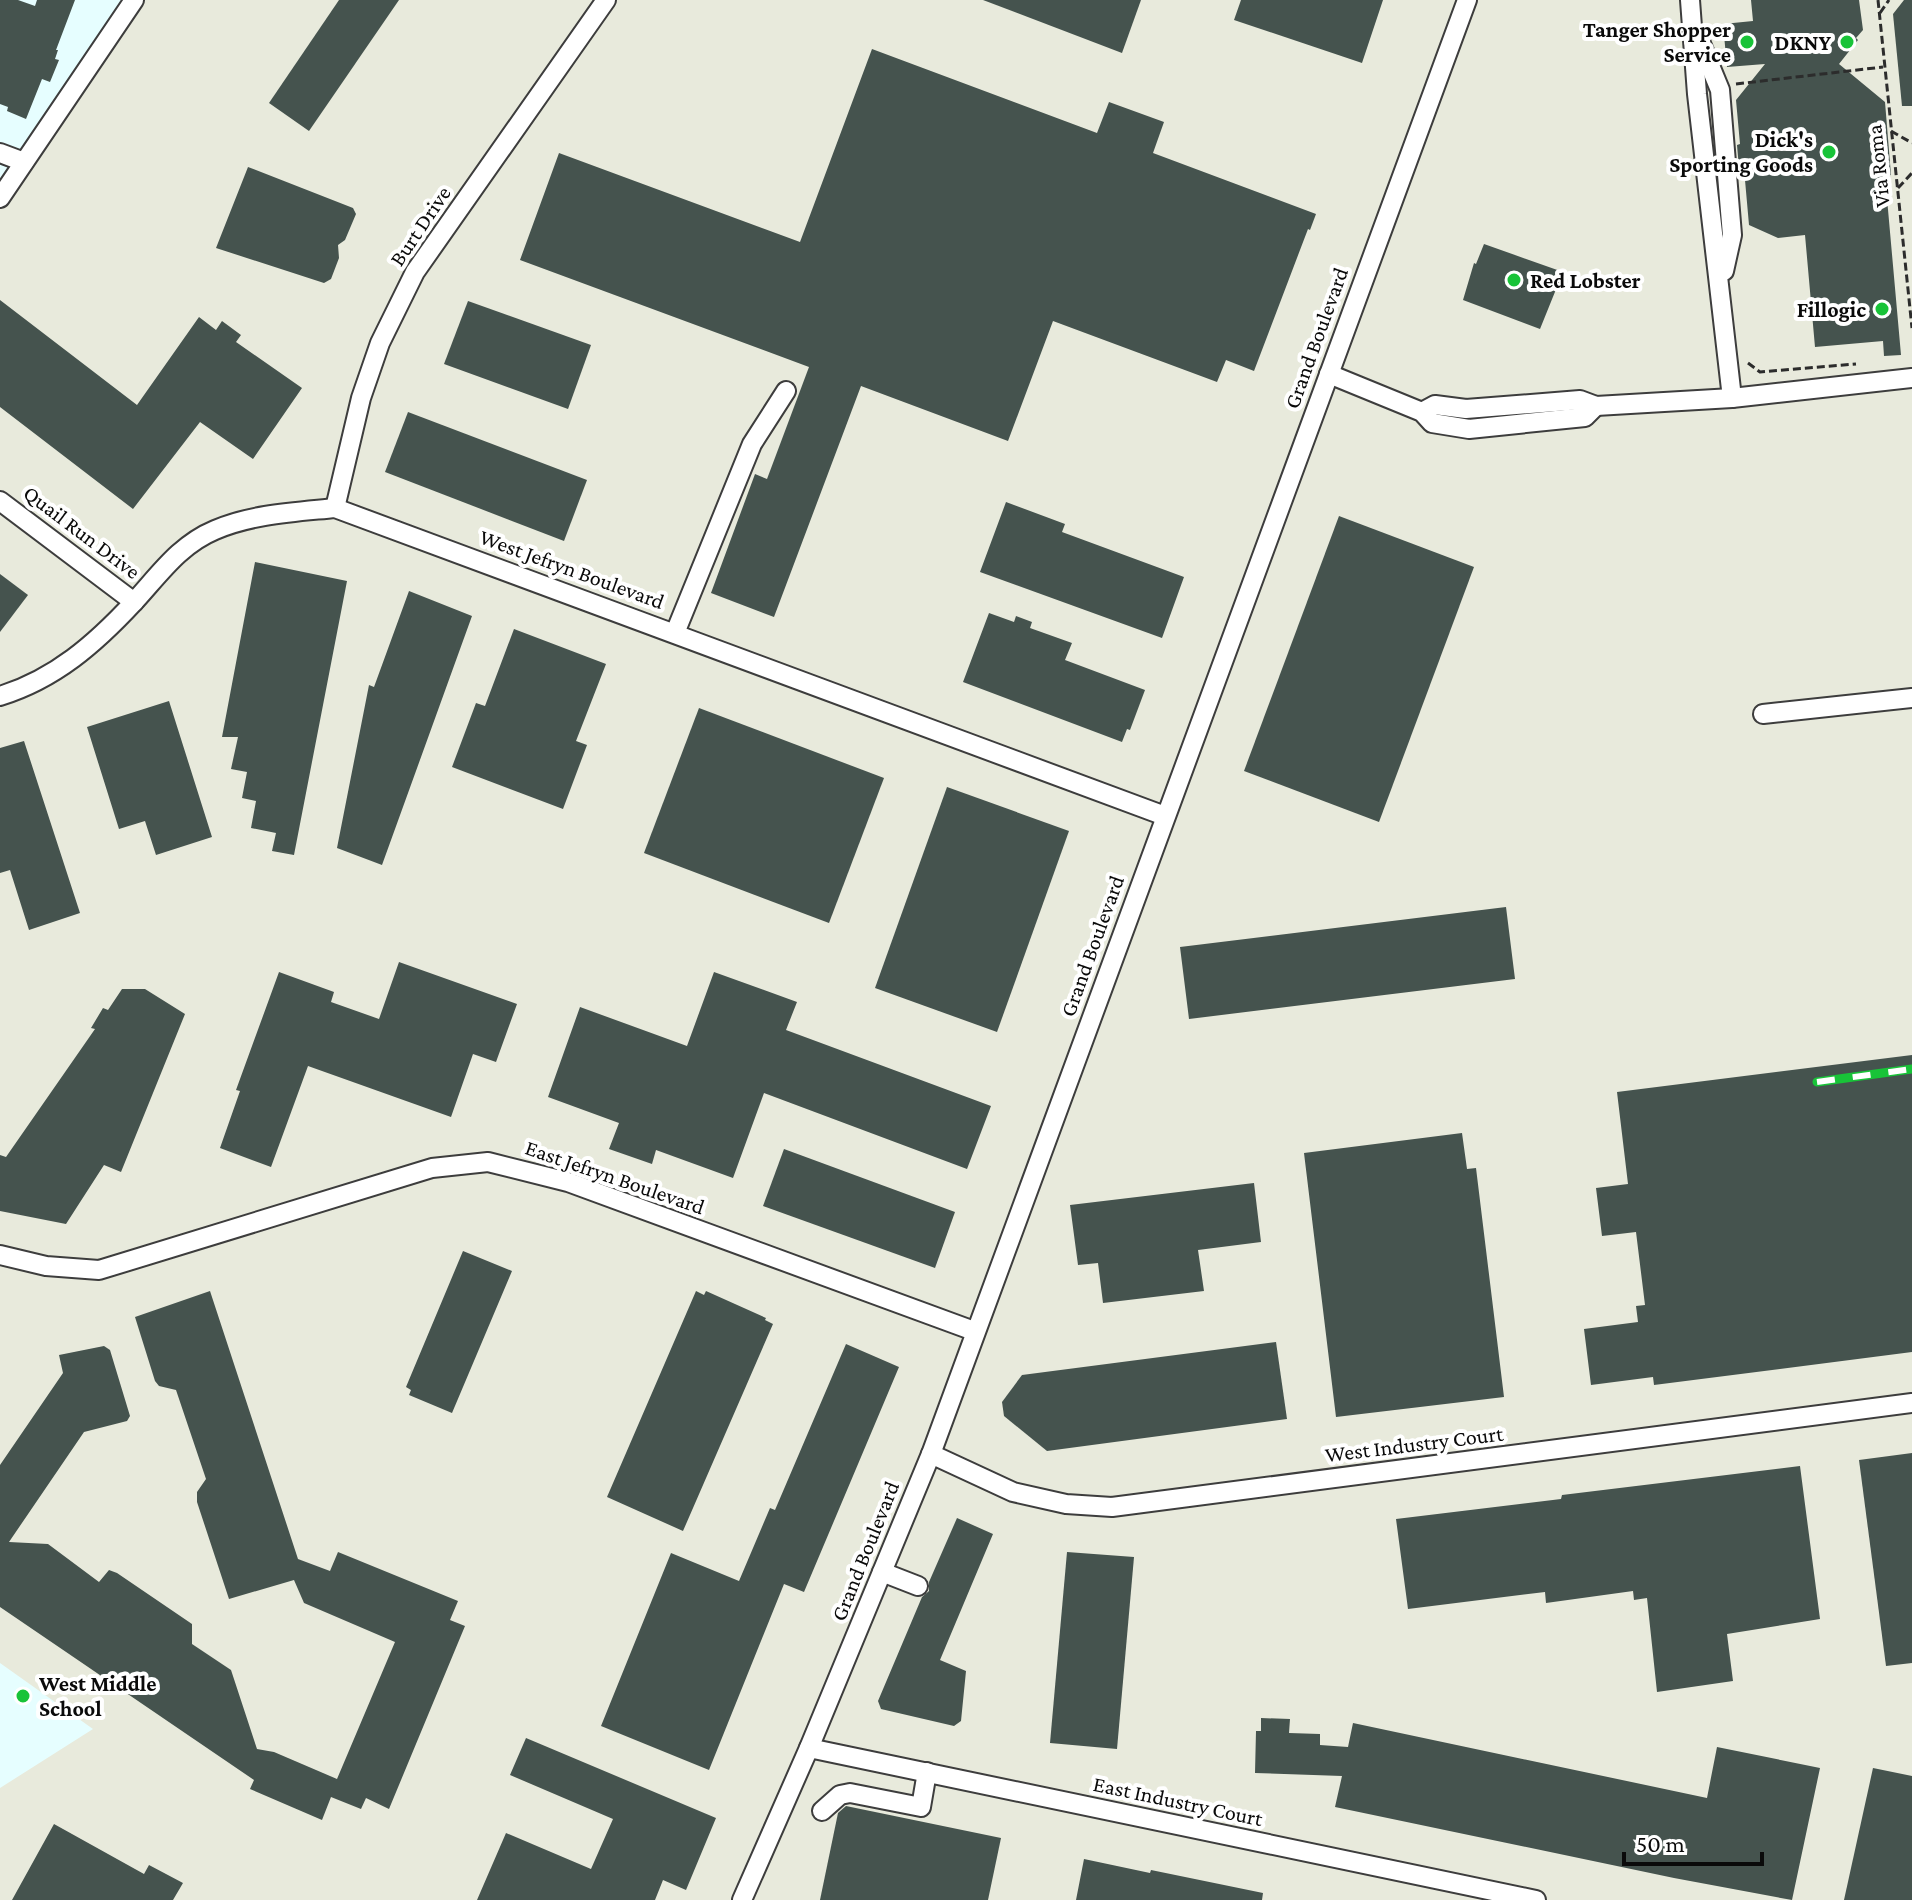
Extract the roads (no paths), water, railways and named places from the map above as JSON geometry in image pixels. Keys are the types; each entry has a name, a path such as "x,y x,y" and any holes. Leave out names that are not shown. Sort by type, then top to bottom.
{"street":[{"path":"0,198 134,0"},
{"name":"Burt Drive","path":"335,508 361,398 380,343 415,272 606,0"},
{"name":"Grand Boulevard","path":"742,1900 931,1454 1467,0"},
{"path":"1690,9 1732,398"},
{"path":"1690,9 1720,90 1732,235 1720,285"},
{"path":"0,153 24,162"},
{"path":"1329,374 1422,412 1432,423 1469,429 1585,417 1596,406 1732,398 1912,378"},
{"path":"675,633 752,444 786,391"},
{"name":"Quail Run Drive","path":"0,501 134,602"},
{"name":"West Jefryn Boulevard","path":"0,696 25,688 58,671 94,643 180,551 215,530 268,515 335,508 1165,816"},
{"path":"1763,714 1912,698"},
{"name":"East Jefryn Boulevard","path":"0,1255 46,1266 99,1270 432,1168 488,1162 568,1182 974,1331"},
{"name":"West Industry Court","path":"931,1454 1013,1492 1066,1504 1112,1507 1912,1403"},
{"path":"882,1572 918,1586"},
{"name":"East Industry Court","path":"809,1748 1536,1900"},
{"path":"822,1811 840,1795 850,1793 921,1807 927,1772"}],"railway":[{"path":"1817,1082 1912,1069"}],"place":[{"name":"Tanger Shopper Service","path":"1747,42"},
{"name":"DKNY","path":"1847,42"},
{"name":"Dick's Sporting Goods","path":"1829,152"},
{"name":"Red Lobster","path":"1514,280"},
{"name":"Fillogic","path":"1882,309"},
{"name":"West Middle School","path":"23,1696"}]}
